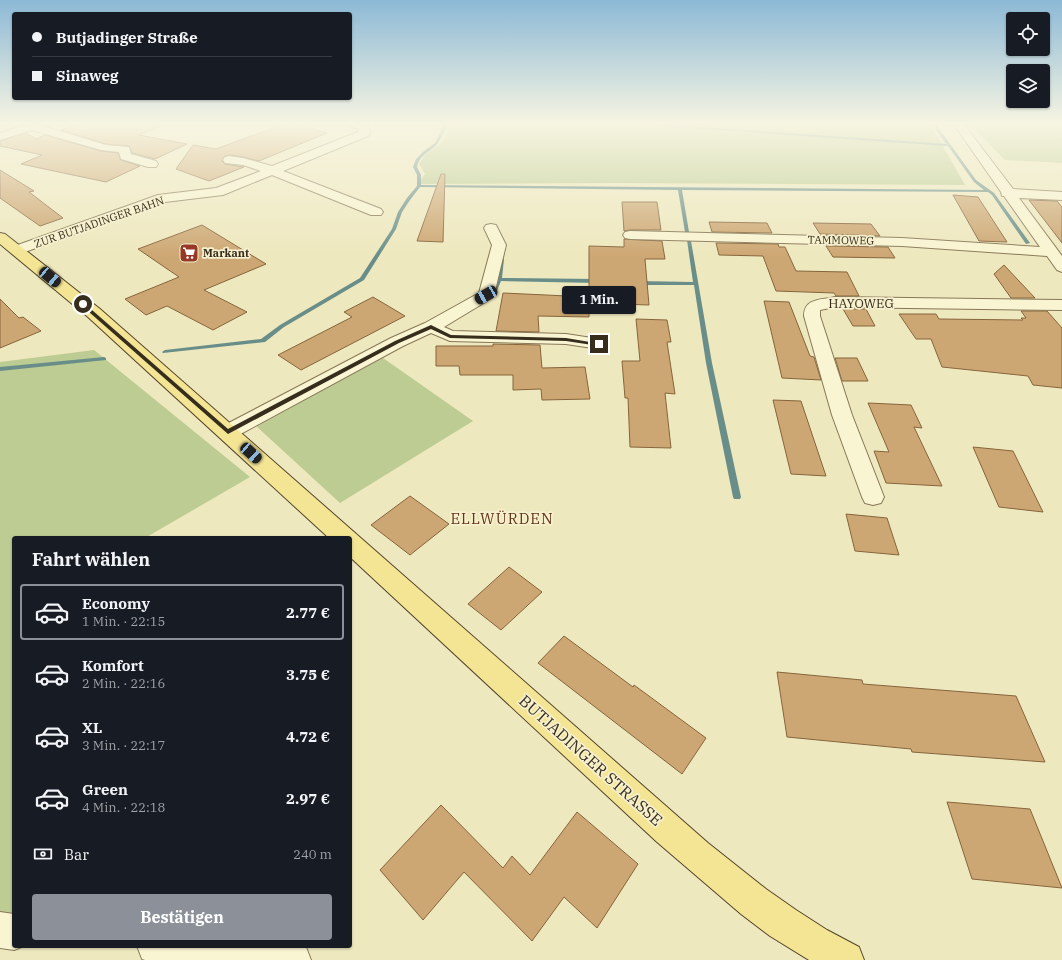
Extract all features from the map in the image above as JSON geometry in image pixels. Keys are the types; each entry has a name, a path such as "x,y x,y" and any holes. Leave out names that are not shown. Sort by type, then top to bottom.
{"main road":[{"path":"0,237 94,313 343,536"},
{"name":"BUTJADINGER STRASSE","path":"352,544 698,856 761,908 824,955"}],"street":[{"path":"262,168 327,190 376,212"},
{"name":"ZUR BUTJADINGER BAHN","path":"17,250 163,198 218,192 281,168"},
{"path":"989,168 1062,267"},
{"path":"1007,193 1062,196"},
{"path":"228,432 397,342 431,327 486,295 499,245 491,228"},
{"name":"TAMMOWEG","path":"630,235 902,242 1051,252"},
{"name":"HAYOWEG","path":"873,497 842,415 814,323 812,309 815,306 835,302 1062,306"},
{"path":"431,327 450,336 566,339 599,344"},
{"path":"0,930 12,932"},
{"path":"175,948 294,960"}],"green space":[{"path":"421,168 955,168 965,185 613,183 418,184 425,174"},
{"path":"94,350 250,477 148,536 12,536 12,928 0,927 0,362"},
{"path":"383,358 473,421 340,503 255,425"}],"building":[{"path":"39,168 136,168 106,182"},
{"path":"177,168 242,168 209,181 176,169"},
{"path":"0,170 34,191 29,192 63,218 40,226 0,198"},
{"path":"441,174 445,174 443,242 417,241"},
{"path":"953,195 978,197 1007,242 979,241"},
{"path":"1029,200 1057,201 1062,207 1062,243"},
{"path":"622,202 657,202 661,230 624,231"},
{"path":"709,222 767,223 772,233 712,232"},
{"path":"813,223 871,224 880,236 820,234"},
{"path":"202,225 266,264 204,290 247,312 213,330 167,306 146,315 125,299 179,277 138,249"},
{"path":"624,239 662,241 665,259 645,259 649,305 589,303 589,317 538,316 539,332 496,331 503,293 589,297 589,246 624,247"},
{"path":"716,243 778,244 779,247 785,247 796,271 847,272 859,296 836,296 834,293 776,291 763,256 719,255"},
{"path":"826,246 888,247 895,258 833,257"},
{"path":"1004,265 1035,298 1011,298 994,274"},
{"path":"373,297 405,316 301,370 278,355 352,317 344,312"},
{"path":"0,299 19,318 23,317 41,331 0,348"},
{"path":"764,301 789,302 810,356 814,357 821,380 782,378"},
{"path":"843,309 866,309 875,326 853,326"},
{"path":"1021,311 1047,311 1062,328 1062,388 1033,385 1028,376 942,367 931,339 916,339 899,314 936,314 939,319 1023,320 1021,318 1026,318"},
{"path":"636,319 667,320 671,342 667,342 675,394 665,393 671,448 630,447 628,398 625,398 622,361 640,361"},
{"path":"493,344 540,345 542,368 585,367 590,399 542,400 541,389 513,390 513,375 460,375 459,366 436,366 436,346 493,346"},
{"path":"835,358 857,358 868,381 842,381"},
{"path":"773,400 801,401 826,476 791,474"},
{"path":"868,403 911,405 922,428 914,427 942,486 886,483 874,451 889,452"},
{"path":"973,447 1013,451 1043,512 999,507"},
{"path":"410,496 449,524 410,555 371,525"},
{"path":"846,514 887,518 899,555 855,551"},
{"path":"509,567 542,592 501,630 468,604"},
{"path":"564,636 706,738 682,774 538,663"},
{"path":"777,672 862,680 863,684 1016,696 1045,762 912,752 911,749 787,737"},
{"path":"947,802 1030,809 1062,888 972,879"},
{"path":"441,805 503,868 512,856 530,875 577,812 638,864 597,928 564,897 532,941 464,872 423,920 380,870"}],"waterway":[{"path":"415,168 419,175 419,186"},
{"path":"965,168 975,181 993,194 1028,243"},
{"path":"165,352 263,341 282,326 362,279 394,229 400,212 408,199 419,186"},
{"path":"419,186 988,191"},
{"path":"680,189 687,232"},
{"path":"689,241 709,363 737,497"},
{"path":"499,279 502,259"},
{"path":"493,293 499,279"},
{"path":"499,279 597,281"},
{"path":"637,283 696,284"},
{"path":"0,369 104,359"}],"place":[{"name":"Markant","path":"189,253"}],"district":[{"name":"ELLWÜRDEN","path":"502,518"}],"route":[{"path":"83,304 228,432 397,342 431,327 450,336 566,339 599,344"}]}
